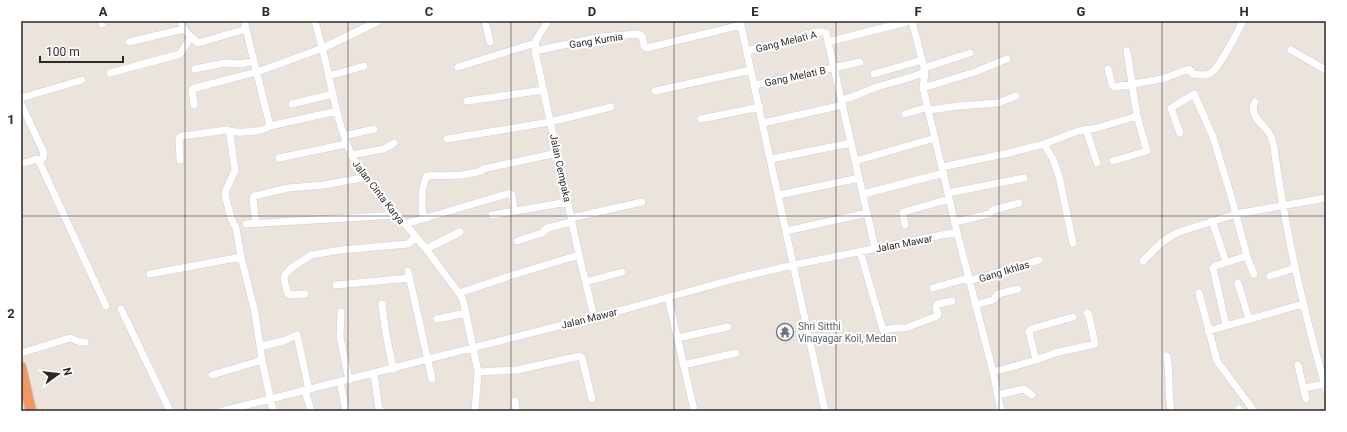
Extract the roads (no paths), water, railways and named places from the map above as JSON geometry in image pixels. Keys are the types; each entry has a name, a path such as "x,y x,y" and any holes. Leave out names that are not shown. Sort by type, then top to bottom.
{"highway":[{"path":"21,367 31,411"}],"street":[{"path":"181,21 184,29 198,43 246,29"},
{"path":"244,21 270,126"},
{"name":"Jalan Cinta Karya","path":"315,21 323,48 337,111 346,144 351,155 358,167 398,214 459,293 466,313 478,372 475,411"},
{"path":"194,104 192,90 195,88 257,72 323,48 379,21"},
{"path":"485,21 490,42"},
{"path":"458,67 535,47 548,21"},
{"path":"875,248 828,42 911,21 924,70 923,88 968,280 993,372 1001,411"},
{"path":"1108,69 1113,86 1162,79 1188,69 1194,74 1205,75 1210,73 1221,61 1243,21"},
{"path":"741,23 825,411"},
{"name":"Gang Kurnia","path":"535,47 601,37 638,34 642,36 644,46 647,48 741,23"},
{"path":"129,42 184,29"},
{"name":"Gang Melati A","path":"747,51 825,32 828,42"},
{"path":"110,73 180,54 191,37"},
{"name":"Jalan Cempaka","path":"535,47 579,255 594,317"},
{"path":"1291,50 1326,70"},
{"path":"1113,161 1147,151 1137,116 1127,51"},
{"path":"763,123 842,103 877,87 902,82 924,70 970,53"},
{"path":"923,88 975,72 1007,59"},
{"path":"874,74 922,60"},
{"path":"195,69 224,63 240,64 254,61"},
{"name":"Gang Melati B","path":"755,85 860,62"},
{"path":"329,76 364,66"},
{"path":"655,91 751,70"},
{"path":"21,98 82,80"},
{"path":"467,101 544,90"},
{"path":"292,104 333,94"},
{"path":"1180,133 1171,108 1194,94 1213,137 1247,256 1254,274"},
{"path":"905,114 928,109 998,103 1016,96"},
{"path":"1255,102 1255,115 1270,135 1274,145 1282,205 1295,268 1325,386 1304,388"},
{"path":"21,104 44,153 43,158 39,161"},
{"path":"447,139 550,122 611,107"},
{"path":"701,119 760,107"},
{"path":"180,160 179,138 182,136 227,130 232,132 263,130 270,126 337,111"},
{"path":"863,194 943,170 1044,144 1073,132 1104,126 1137,116"},
{"path":"344,136 374,129"},
{"path":"1086,129 1097,163"},
{"path":"232,132 230,135 235,171 225,195 231,218 236,228 241,257 255,314 262,360 273,411"},
{"path":"855,161 935,138"},
{"path":"351,155 384,149 394,143"},
{"path":"771,160 851,143"},
{"path":"279,158 346,144"},
{"path":"1044,144 1053,159 1059,176 1073,243"},
{"path":"424,219 422,211 422,195 426,176 471,174 482,171 483,169 558,153"},
{"path":"21,164 37,159 39,161"},
{"path":"39,161 106,306"},
{"path":"256,223 253,199 254,196 288,188 324,186 367,177"},
{"path":"779,195 859,178"},
{"path":"905,225 902,214 904,212 949,196 1024,178"},
{"path":"405,224 510,193 512,195 514,211"},
{"path":"1143,261 1162,242 1172,235 1212,221 1236,214 1326,198"},
{"path":"492,215 568,202"},
{"path":"517,241 542,233 547,228 572,220 642,202"},
{"path":"955,222 989,214 993,210 1019,203"},
{"path":"786,231 867,213"},
{"path":"246,224 398,214"},
{"path":"1212,221 1226,262"},
{"path":"426,249 460,232"},
{"name":"Jalan Mawar","path":"223,411 374,374 738,278 794,265 957,232"},
{"path":"304,294 288,294 284,278 291,268 312,255 341,250 408,244 416,237"},
{"path":"860,252 883,330 906,328 937,316 938,314 936,307 938,304 952,301"},
{"path":"459,293 579,255"},
{"path":"1226,325 1213,268 1226,262 1247,256"},
{"path":"150,274 241,257"},
{"name":"Gang Ikhlas","path":"933,288 968,280 1039,260"},
{"path":"1270,276 1295,268"},
{"path":"586,282 622,272"},
{"path":"336,285 409,274 426,360 432,379"},
{"path":"1238,283 1249,319"},
{"path":"975,306 993,300 998,294 1018,288"},
{"path":"1199,293 1217,361 1254,411"},
{"path":"668,297 694,410"},
{"path":"382,304 393,369"},
{"path":"1208,331 1303,304"},
{"path":"121,309 170,411"},
{"path":"341,312 340,337 349,380"},
{"path":"437,319 466,313"},
{"path":"993,372 1055,353 1095,344 1087,313"},
{"path":"1036,360 1029,332 1030,330 1073,317"},
{"path":"677,338 728,327"},
{"path":"260,347 283,341 297,335 311,411"},
{"path":"21,353 70,338 80,342 85,342"},
{"path":"683,365 736,353"},
{"path":"478,372 517,370 580,356 592,399"},
{"path":"1167,356 1171,411"},
{"path":"212,375 262,360"},
{"path":"1298,365 1306,398"},
{"path":"374,374 379,409 381,411 390,410"},
{"path":"340,382 346,411"},
{"path":"997,395 1024,389 1032,395"},
{"path":"515,401 516,411"}],"place":[{"name":"Shri Sitthi Vinayagar Koil, Medan","path":"785,332"}]}
